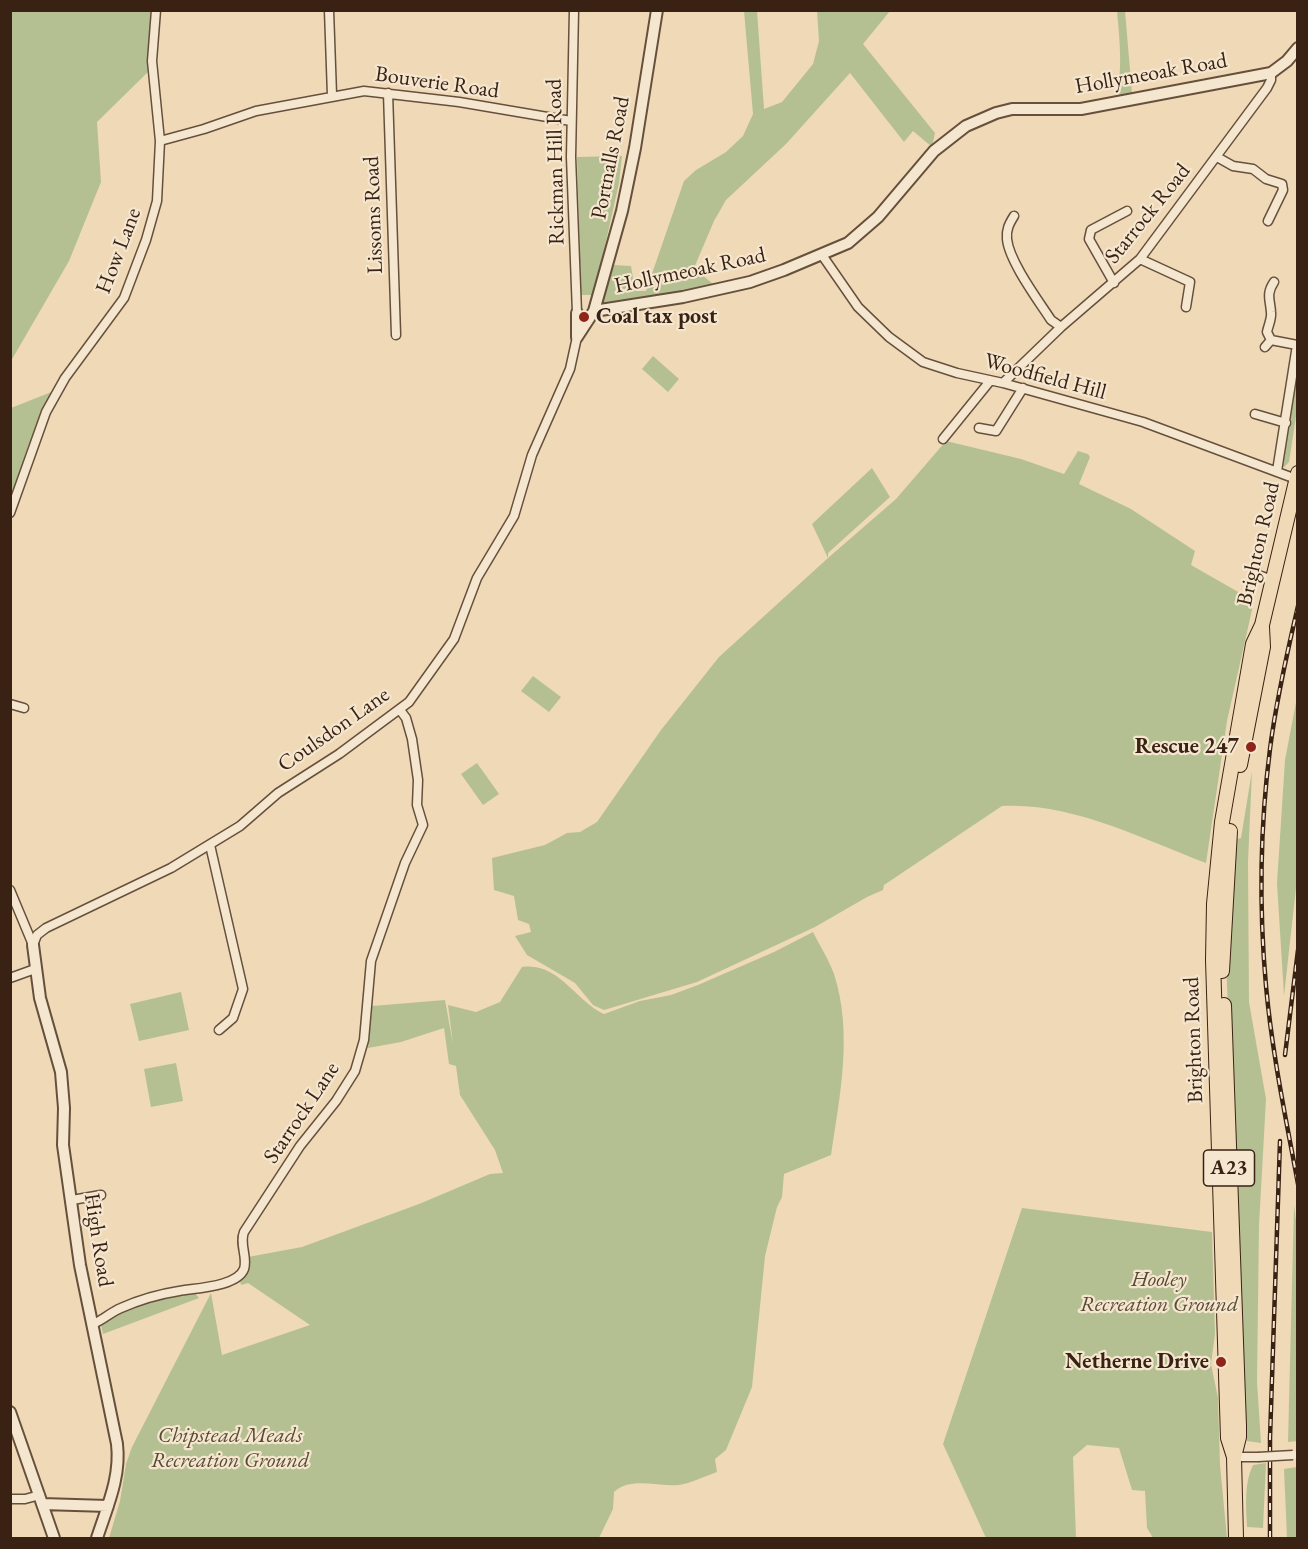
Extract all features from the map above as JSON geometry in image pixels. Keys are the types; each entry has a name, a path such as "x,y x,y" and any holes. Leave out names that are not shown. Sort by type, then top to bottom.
{"highway":[{"name":"Brighton Road","path":"1236,1539 1234,1457 1239,1426 1222,960 1230,823 1263,647 1262,625 1297,476"}],"street":[{"name":"How Lane","path":"10,513 46,412 65,378 124,298 146,240 157,201 160,141 152,61 156,10"},
{"path":"329,10 332,95"},
{"name":"Rickman Hill Road","path":"574,10 571,122 577,313"},
{"name":"Portnalls Road","path":"594,311 622,211 635,147 657,10"},
{"path":"1271,73 1287,61 1298,48"},
{"name":"Hollymeoak Road","path":"594,311 683,297 750,282 848,243 878,217 934,151 966,126 996,113 1012,109 1091,107 1271,73"},
{"name":"Starrock Road","path":"1003,383 1061,327 1140,259 1267,88 1271,80 1271,73"},
{"name":"Bouverie Road","path":"160,141 256,111 332,95 364,91 459,102 571,122"},
{"name":"Lissoms Road","path":"388,93 396,335"},
{"path":"1217,157 1233,166 1253,169 1266,179 1282,184 1283,190 1268,221"},
{"path":"1114,283 1089,239 1089,227 1127,211"},
{"path":"1014,216 1008,226 1007,239 1011,254 1051,320 1061,327"},
{"name":"Woodfield Hill","path":"822,255 858,307 889,337 923,362 1143,422 1277,471 1297,476"},
{"path":"1140,259 1190,282 1186,307"},
{"path":"1274,282 1269,290 1271,316 1267,332 1268,344 1297,345 1277,471"},
{"name":"Coulsdon Lane","path":"577,337 594,311"},
{"name":"Coulsdon Lane","path":"33,945 37,935 46,928 171,868 247,822 295,780 339,754 409,702 448,649 459,629 477,578 514,516 532,455 570,369 577,337 577,313"},
{"path":"943,439 990,381"},
{"path":"979,428 996,431 1023,388"},
{"path":"1255,414 1286,423"},
{"path":"1258,555 1255,574 1274,579"},
{"path":"10,704 24,708"},
{"name":"Starrock Lane","path":"93,1324 132,1303 179,1291 225,1283 241,1273 244,1266 242,1241 244,1232 300,1146 336,1101 355,1071 364,1040 371,961 405,862 423,825 417,805 418,780 412,739 406,718 400,710"},
{"path":"210,844 243,989 233,1018 219,1029"},
{"path":"10,890 33,945"},
{"name":"High Road","path":"33,945 40,998 61,1072 64,1108 63,1145 80,1265 119,1455 119,1467 97,1539"},
{"path":"10,978 35,969"},
{"path":"72,1200 101,1195"},
{"path":"10,1412 54,1539"},
{"path":"1234,1457 1295,1455"},
{"path":"10,1499 41,1499 108,1506"}],"green space":[{"path":"11,11 150,11 152,61 149,71 97,122 101,182 69,261 11,361"},
{"path":"744,11 757,11 764,109 782,102 813,64 819,41 817,11 890,11 863,44 935,133 932,147 913,131 904,142 850,73 786,144 726,200 714,221 694,268 713,284 681,293 600,306 614,265 631,266 635,291 646,291 684,181 696,170 726,152 743,136 753,114"},
{"path":"1117,11 1125,11 1132,93 1115,96 1120,67"},
{"path":"622,156 619,183 594,295 581,295 577,157"},
{"path":"1297,351 1297,410 1289,462 1284,467 1281,466"},
{"path":"653,356 679,379 668,392 642,369"},
{"path":"59,389 28,446 11,505 11,408"},
{"path":"946,441 1021,459 1064,474 1078,451 1088,454 1090,457 1079,484 1131,509 1195,551 1191,565 1254,601 1227,721 1206,863 1132,833 1080,816 1028,806 1002,806 884,885 883,890 815,927 697,982 604,1010 593,1005 575,983 527,955 515,936 531,932 529,924 518,920 514,896 494,890 492,858 545,845 567,833 580,832 597,822 661,730 719,657 896,499"},
{"path":"872,468 890,497 828,553 828,558 812,524"},
{"path":"533,676 561,697 549,712 521,691"},
{"path":"1297,697 1298,870 1284,996 1277,883 1285,760"},
{"path":"477,763 499,794 483,805 461,774"},
{"path":"1252,771 1248,862 1249,1002 1266,1099 1259,1225 1257,1382 1261,1443 1247,1441 1226,962 1233,840 1241,838"},
{"name":"Chipstead Meads Recreation Ground","path":"813,932 834,974 843,1019 843,1064 831,1155 784,1174 782,1197 777,1207 765,1256 752,1387 726,1450 715,1459 717,1472 679,1485 636,1483 621,1487 614,1492 613,1509 599,1538 109,1538 132,1447 211,1293 222,1355 310,1325 248,1283 241,1285 240,1280 247,1273 248,1257 302,1247 419,1204 490,1174 503,1173 495,1150 460,1095 456,1066 449,1064 444,1028 401,1042 368,1048 372,1006 445,1000 453,1044 448,1005 476,1012 500,1002 522,967 535,967 557,976 604,1014 640,1001 671,995 698,985 774,952"},
{"path":"181,992 189,1030 139,1041 130,1004"},
{"path":"176,1063 183,1101 151,1107 144,1069"},
{"path":"1294,1205 1298,1236 1298,1441 1288,1442"},
{"name":"Hooley Recreation Ground","path":"1022,1208 1212,1232 1215,1334 1211,1364 1218,1398 1220,1465 1227,1538 1153,1538 1147,1528 1145,1491 1132,1490 1119,1448 1087,1445 1073,1457 1076,1538 986,1538 943,1444"},
{"path":"194,1292 199,1298 103,1334 101,1325 105,1319 115,1313 143,1303"},
{"path":"1266,1463 1263,1528 1247,1527 1246,1495 1250,1472 1253,1465"},
{"path":"1297,1467 1297,1538 1287,1538 1284,1469"}],"railway":[{"path":"1298,606 1270,749 1262,838 1264,957 1269,1011 1298,1184"},
{"path":"1285,1055 1298,950"},
{"path":"1270,1538 1270,1438 1280,1141"}],"place":[{"name":"Coal tax post","path":"584,317"},
{"name":"Rescue 247","path":"1251,747"},
{"name":"Netherne Drive","path":"1221,1362"}]}
